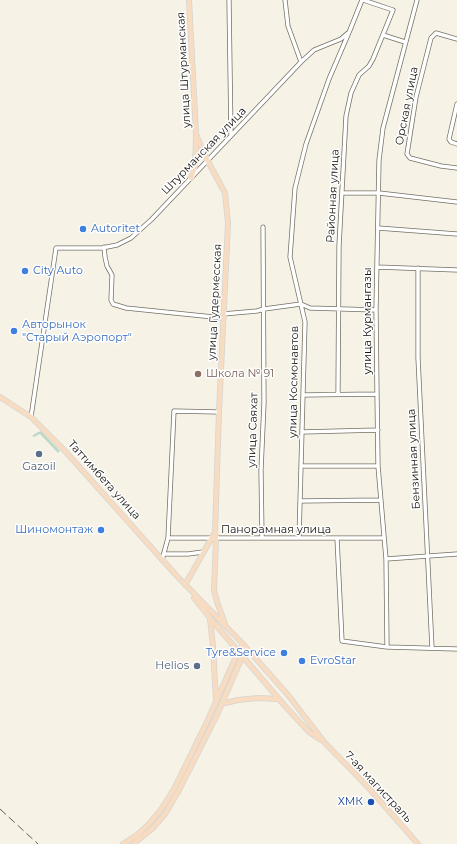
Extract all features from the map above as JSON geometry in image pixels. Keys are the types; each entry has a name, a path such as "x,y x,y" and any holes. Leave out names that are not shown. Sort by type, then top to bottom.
{"main road":[{"name":"улица Штурманская","path":"189,0 196,133 208,161"},
{"path":"191,178 195,166 196,133"},
{"name":"улица Гудермесская","path":"208,161 225,193 228,223 219,412 214,590 226,626"},
{"name":"Таттимбета улица","path":"0,397 31,417 72,458 185,585"},
{"path":"185,585 215,532"},
{"path":"185,585 243,644 288,695 325,743"},
{"path":"185,585 210,618 278,699 309,732 325,743"},
{"path":"210,618 216,701"},
{"path":"122,844 137,835 148,825 160,811 174,789 243,644"},
{"path":"133,844 152,829 165,814 178,792 216,717 242,657 248,650"},
{"path":"221,704 238,700 258,698 278,699"},
{"name":"7-ая магистраль","path":"325,743 366,785 418,844"}],"street":[{"path":"229,0 231,136"},
{"path":"285,0 288,26 301,62"},
{"name":"Районная улица","path":"338,394 338,309 346,116 351,93 359,75 369,66 373,59 392,10 362,0"},
{"name":"улица Космонавтов","path":"299,538 305,322 290,257 295,188 306,144 329,79 362,0"},
{"name":"улица Курмангазы","path":"387,647 386,558 378,466 376,310 379,160 383,128 417,0"},
{"name":"Штурманская улица","path":"31,417 56,248 104,247 117,244 131,238 152,219 301,62 314,50 341,39 350,30"},
{"name":"Орская улица","path":"457,39 436,33 431,38 416,97 407,154 410,158 441,166 457,168"},
{"path":"383,35 405,42"},
{"path":"457,104 449,139 450,142 457,144"},
{"path":"342,193 379,193 457,202"},
{"name":"улица Саяхат","path":"262,538 261,470 264,403 263,228"},
{"path":"378,228 457,234"},
{"path":"104,247 104,257 112,275 111,300 113,304 126,308 223,316 301,304 310,308 376,310"},
{"path":"377,266 457,270"},
{"name":"Бензинная улица","path":"418,268 418,358 432,648"},
{"path":"303,395 377,394"},
{"path":"162,560 168,538 174,411 219,412"},
{"path":"302,432 378,430"},
{"path":"301,466 378,466"},
{"path":"300,502 380,500"},
{"name":"Панорамная улица","path":"168,538 384,538"},
{"path":"337,538 342,641 387,647 457,649"},
{"path":"164,554 203,552"},
{"path":"386,558 457,554"}],"green space":[{"path":"41,431 60,451 58,453 40,434 34,437 32,436"}],"railway":[{"path":"0,809 38,844"}],"place":[{"name":"Autoritet","path":"83,229"},
{"name":"City Auto","path":"25,271"},
{"name":"Авторынок \"Старый Аэропорт\"","path":"14,331"},
{"name":"Школа № 91","path":"198,374"},
{"name":"Gazoil","path":"39,454"},
{"name":"Шиномонтаж","path":"101,530"},
{"name":"Tyre&Service","path":"284,653"},
{"name":"EvroStar","path":"302,661"},
{"name":"Helios","path":"197,666"},
{"name":"ХМК","path":"371,802"}]}
